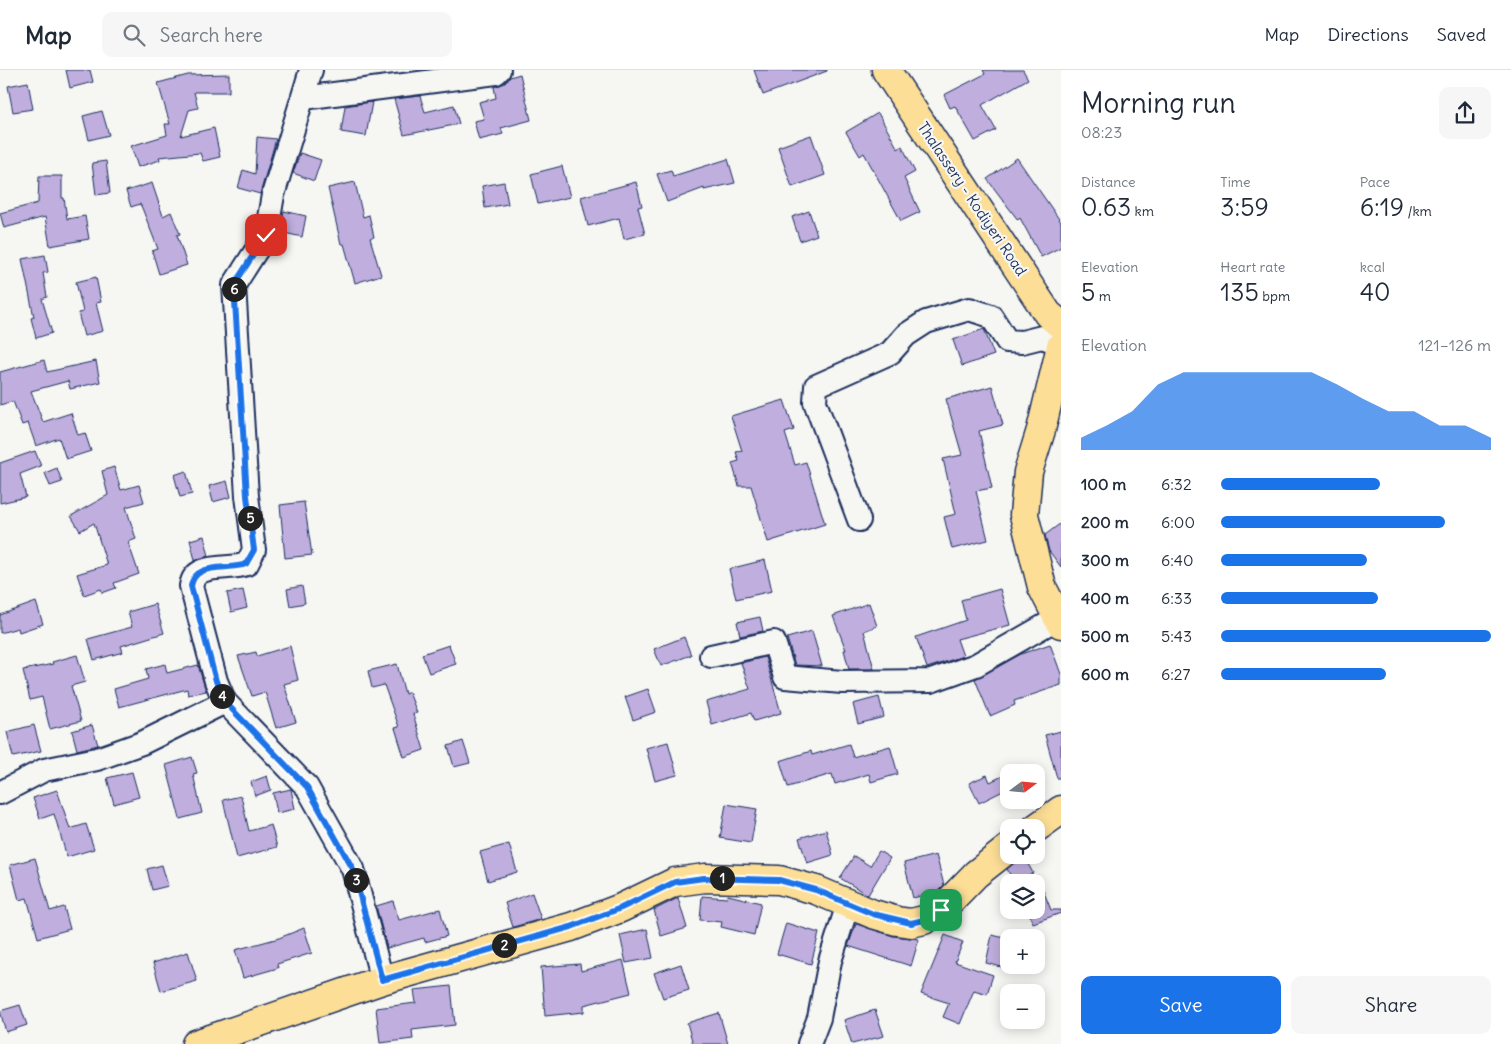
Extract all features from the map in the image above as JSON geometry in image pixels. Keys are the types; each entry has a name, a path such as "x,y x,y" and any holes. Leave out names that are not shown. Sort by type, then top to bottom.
{"main road":[{"name":"Thalassery - Kodiyeri Road","path":"886,70 1048,314 1061,325"},
{"path":"1059,621 1042,587 1024,515 1028,472 1041,430 1061,345"},
{"path":"1045,822 1061,810"},
{"path":"196,1044 382,980 571,927 621,908 675,882 704,878 779,880 816,890 848,904 897,921 911,923 924,920 941,910 976,874 1000,855"}],"street":[{"path":"311,70 273,195 266,235 234,285 247,496 254,550 246,564 199,571 192,580 191,586 216,681 225,702 307,787 353,869 382,980"},
{"path":"303,98 496,73 499,70"},
{"path":"859,520 815,402 816,386 890,353 906,335 926,322 969,309 991,316 1007,341 1022,342 1042,338 1061,345"},
{"path":"711,656 774,642 785,677 842,682 931,681 976,665 1059,621"},
{"path":"0,793 44,770 97,759 142,743 225,702"},
{"path":"809,1044 819,1018 830,961 848,904"}],"building":[{"path":"66,70 90,70 93,82 70,88"},
{"path":"754,70 827,70 827,71 763,95"},
{"path":"983,70 1023,70 1028,79 982,105 996,130 975,141 955,106 950,108 944,95 985,74"},
{"path":"229,74 229,92 194,92 198,108 189,110 181,136 214,128 220,157 203,161 200,153 159,157 160,160 138,167 131,146 167,135 165,124 170,124 158,83 188,75"},
{"path":"520,74 531,120 501,128 503,134 479,140 474,121 484,119 479,102 496,98 494,87 505,83 510,77"},
{"path":"28,82 33,109 13,112 8,86"},
{"path":"420,96 425,112 454,105 459,124 404,135 394,99"},
{"path":"372,102 366,136 341,132 345,106"},
{"path":"102,111 109,135 89,140 83,116"},
{"path":"878,113 898,149 902,146 915,172 904,178 920,212 901,221 864,153 860,156 846,132"},
{"path":"811,135 825,175 792,187 778,147"},
{"path":"257,137 276,139 260,194 238,188 243,170 255,174"},
{"path":"300,153 321,160 314,181 293,173"},
{"path":"1017,158 1061,222 1061,247 1041,257 1020,218 1018,220 987,179"},
{"path":"728,159 735,183 704,190 704,188 667,202 657,174 671,170 673,176"},
{"path":"106,161 110,193 96,195 92,163"},
{"path":"562,166 570,197 538,204 531,174"},
{"path":"39,176 62,176 62,198 64,198 67,219 85,216 89,239 50,246 45,217 4,228 0,213 38,203"},
{"path":"355,182 363,217 369,215 374,237 370,238 381,275 355,283 344,244 341,244 328,188"},
{"path":"504,182 508,204 485,208 482,186"},
{"path":"636,182 642,206 638,207 645,234 624,239 619,218 588,226 581,197"},
{"path":"152,183 163,216 171,212 180,234 177,235 187,265 159,274 152,251 158,249 142,208 140,204 131,207 126,191"},
{"path":"284,211 306,216 302,237 280,232"},
{"path":"809,211 817,235 800,241 792,217"},
{"path":"45,255 48,272 43,273 47,297 42,299 52,333 36,338 31,318 34,317 22,259"},
{"path":"96,277 101,302 96,303 103,331 84,336 78,313 83,312 76,282"},
{"path":"984,329 994,355 962,366 953,340"},
{"path":"44,360 47,372 96,361 100,382 70,389 68,381 31,391 43,422 71,413 78,435 85,433 91,451 66,459 59,438 36,446 28,423 22,425 13,401 0,405 0,372"},
{"path":"992,386 1003,425 979,431 992,488 976,491 988,540 952,549 944,517 956,514 943,459 962,455 946,399"},
{"path":"784,400 794,430 785,433 795,465 806,462 825,524 768,542 751,486 739,486 732,463 739,461 736,452 742,451 731,416"},
{"path":"35,451 41,466 20,474 26,497 0,503 0,463"},
{"path":"114,467 121,490 139,485 144,502 126,507 136,539 128,542 139,574 114,583 116,588 102,593 101,589 84,595 77,574 107,565 94,523 80,531 71,516 108,495 102,471"},
{"path":"57,468 62,482 50,486 45,473"},
{"path":"186,471 192,494 180,497 174,475"},
{"path":"227,481 231,497 213,502 209,486"},
{"path":"304,502 312,555 285,558 280,505"},
{"path":"1061,523 1061,567 1049,551 1045,535"},
{"path":"204,536 209,556 195,560 190,540"},
{"path":"765,560 772,591 736,599 729,569"},
{"path":"302,586 305,603 290,606 287,589"},
{"path":"1000,589 1010,625 957,639 963,656 927,668 916,637 966,620 961,600"},
{"path":"243,590 247,608 231,612 227,593"},
{"path":"36,602 43,624 19,632 18,628 0,633 0,615"},
{"path":"869,603 877,626 864,631 874,669 849,669 844,650 846,650 833,616"},
{"path":"155,604 164,633 121,646 123,652 94,660 88,639 132,627 128,612"},
{"path":"760,617 763,631 740,636 737,622"},
{"path":"812,631 822,666 795,665 787,638"},
{"path":"684,637 691,655 661,666 654,649"},
{"path":"1050,644 1061,674 1061,685 1014,701 1015,705 990,716 975,679 1021,654"},
{"path":"449,645 456,664 429,673 422,654"},
{"path":"290,646 298,680 284,684 296,722 276,728 265,692 252,696 238,656 256,652 257,656"},
{"path":"77,655 85,682 71,686 81,721 50,729 42,697 30,700 23,670 53,664 52,662"},
{"path":"765,657 781,713 754,721 751,713 712,725 706,702 750,689 741,663"},
{"path":"165,664 167,673 198,665 206,691 188,695 187,689 119,707 114,689 148,679 146,669"},
{"path":"397,664 405,694 409,692 417,713 413,714 424,750 404,757 395,728 399,727 384,685 372,688 368,671"},
{"path":"648,689 656,712 633,720 625,697"},
{"path":"879,697 884,717 858,724 853,704"},
{"path":"34,725 41,751 13,757 7,732"},
{"path":"92,725 98,745 77,750 72,731"},
{"path":"1061,731 1061,778 1057,778 1045,735"},
{"path":"463,741 470,763 454,767 448,746"},
{"path":"668,742 677,775 655,781 646,748"},
{"path":"849,744 853,757 890,746 898,774 871,782 869,774 835,784 832,774 788,787 780,761 811,751 812,755"},
{"path":"192,757 197,773 193,774 202,813 180,819 166,765"},
{"path":"132,772 139,797 114,804 107,778"},
{"path":"987,775 990,782 1000,777 1000,792 979,803 969,783"},
{"path":"267,776 271,790 255,796 251,782"},
{"path":"291,789 295,809 277,813 273,793"},
{"path":"57,790 70,829 86,824 94,849 67,857 54,814 40,819 33,798"},
{"path":"241,796 249,831 271,825 277,847 237,858 223,800"},
{"path":"726,804 757,809 751,843 720,838"},
{"path":"826,830 833,855 807,863 799,838"},
{"path":"509,844 517,872 488,881 480,852"},
{"path":"879,851 890,858 868,895 840,878 854,856 870,866"},
{"path":"936,855 944,885 937,892 913,898 904,863"},
{"path":"35,858 50,911 64,907 70,929 38,938 27,898 19,900 10,865"},
{"path":"1013,864 1028,864 1033,873 1010,874 1007,869"},
{"path":"162,865 168,886 152,890 147,869"},
{"path":"532,893 541,919 513,927 505,903"},
{"path":"728,895 761,903 754,935 721,927 722,922 700,920 702,896 727,898"},
{"path":"1045,895 1051,910 1061,910 1061,913 1045,919"},
{"path":"678,898 687,928 661,936 654,910"},
{"path":"393,901 399,920 440,909 447,936 425,942 424,938 387,948 376,906"},
{"path":"1031,919 1044,919 1033,923"},
{"path":"786,923 819,933 811,964 777,954"},
{"path":"856,924 893,936 919,939 911,966 848,946"},
{"path":"304,928 312,953 277,964 278,968 243,978 235,950 279,938"},
{"path":"647,929 653,958 626,963 620,935"},
{"path":"945,935 963,942 955,962 993,975 987,994 974,990 960,1024 943,1017 949,1003 921,994"},
{"path":"992,935 1000,937 1000,967 986,963"},
{"path":"188,952 197,981 161,991 153,963"},
{"path":"623,960 631,993 584,1005 584,1012 545,1016 541,967 580,964 581,971"},
{"path":"681,964 689,990 663,998 654,973"},
{"path":"451,986 455,1025 412,1030 413,1039 380,1043 376,1008 416,1003 414,990"},
{"path":"20,1005 27,1025 6,1032 0,1011"},
{"path":"875,1010 884,1036 852,1044 844,1020"},
{"path":"719,1013 728,1044 693,1044 687,1023"}],"route":[{"path":"266,235 234,285 247,496 254,550 252,558 246,564 199,571 192,580 191,586 216,681 225,702 307,787 353,869 382,980 571,927 621,908 675,882 704,878 779,880 816,890 873,914 911,923 924,920 941,910"}]}
